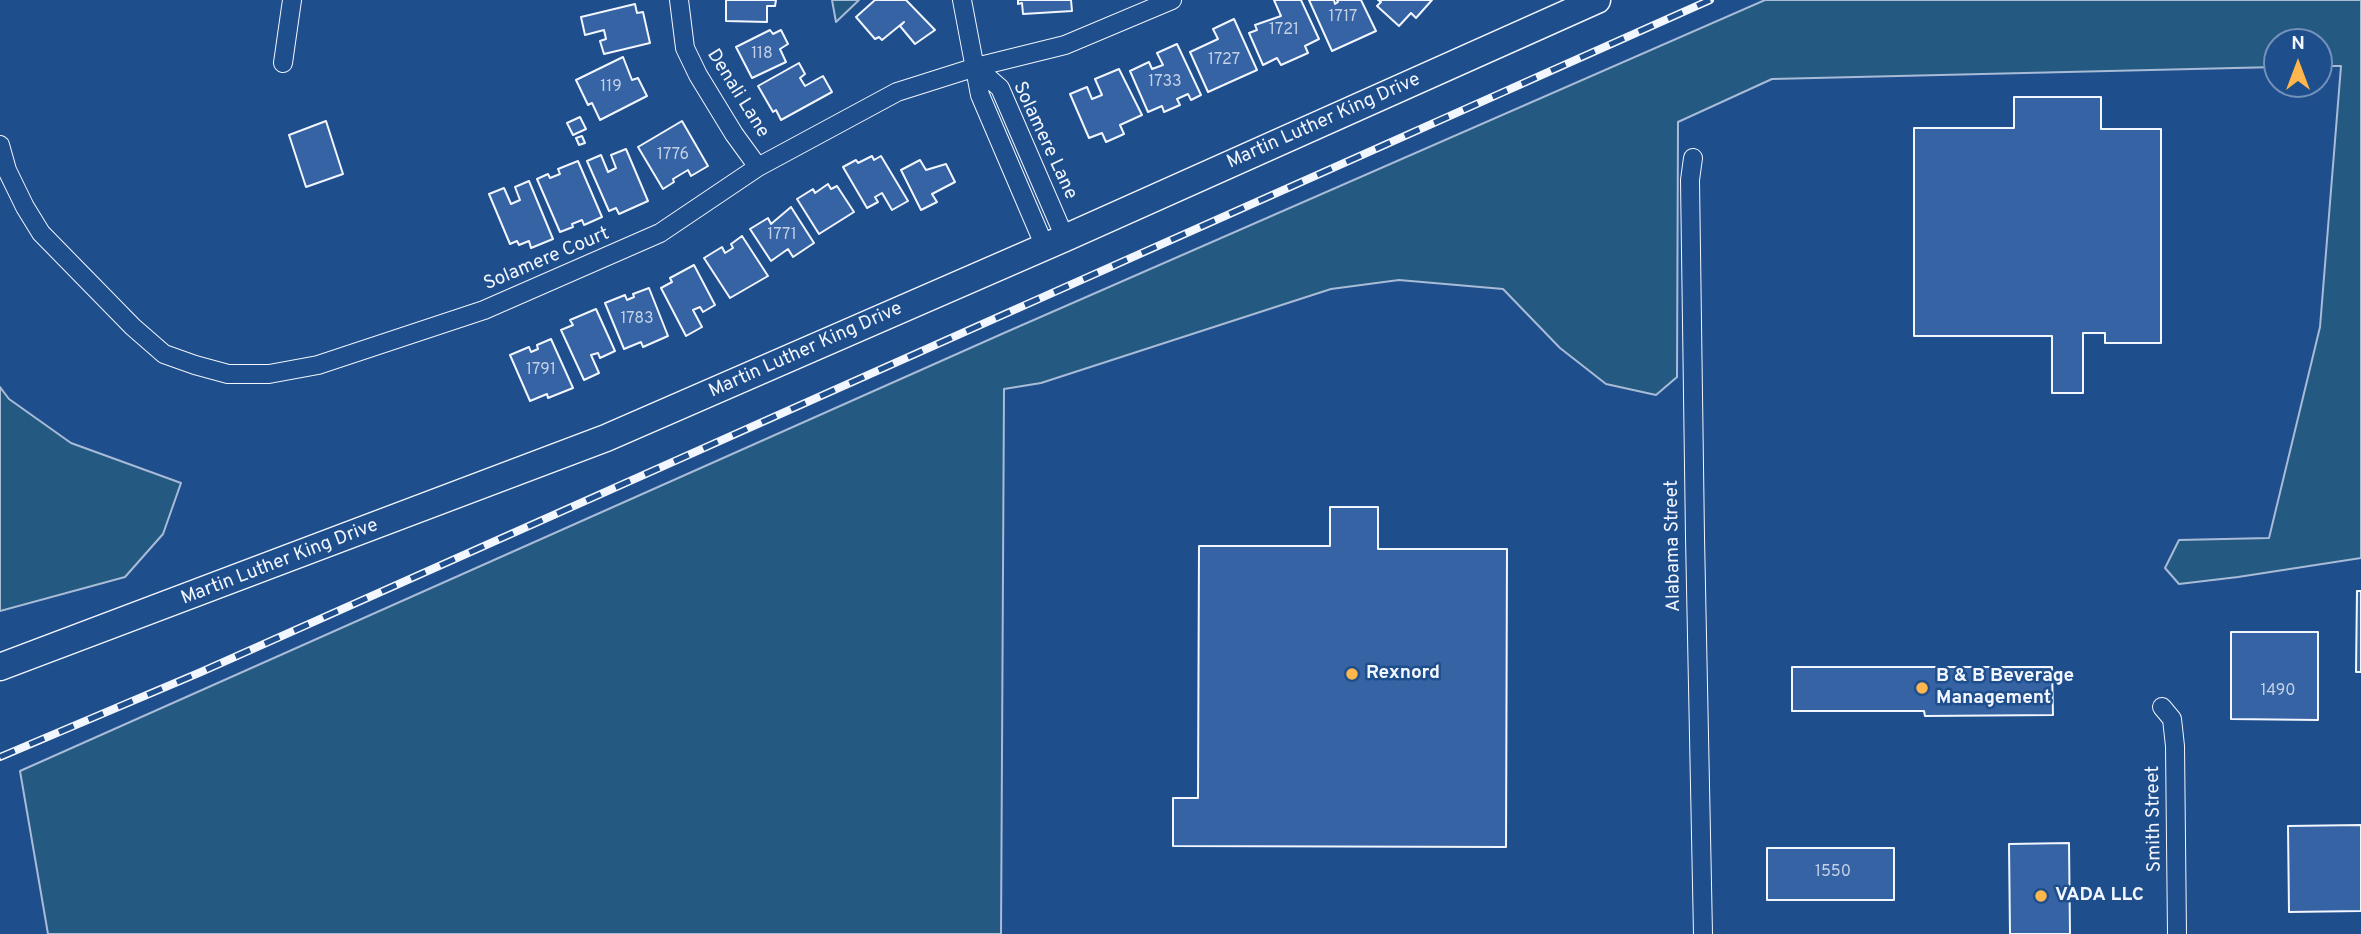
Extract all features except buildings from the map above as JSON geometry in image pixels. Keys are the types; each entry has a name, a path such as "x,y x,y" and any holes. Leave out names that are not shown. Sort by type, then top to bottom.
{"main road":[{"name":"Martin Luther King Drive","path":"0,667 606,438 1055,243 1597,0"}],"street":[{"path":"283,63 292,0"},
{"name":"Denali Lane","path":"679,0 685,48 734,134 758,167"},
{"name":"Solamere Lane","path":"962,0 980,95 1055,243"},
{"name":"Solamere Court","path":"0,145 7,170 41,233 133,327 164,354 228,374 269,374 318,365 484,310 660,233 758,167 897,92 976,67 1065,45 1171,0"},
{"name":"Alabama Street","path":"1693,158 1690,180 1703,934"},
{"name":"Smith Street","path":"2162,707 2172,719 2175,746 2177,934"}],"shaded area":[{"path":"832,0 859,0 836,22"},
{"path":"1765,0 2361,0 2361,558 2179,584 2165,568 2179,540 2269,538 2320,327 2341,66 2333,66 2333,28 2263,28 2263,67 1772,79 1678,122 1677,377 1656,395 1606,384 1560,348 1503,289 1399,280 1331,289 1041,383 1004,389 1001,934 48,934 20,771 1004,333"},
{"path":"0,387 9,399 71,443 181,483 163,534 125,577 0,611"}],"railway":[{"path":"0,757 201,672 1710,0"}],"place":[{"name":"Rexnord","path":"1352,674"},
{"name":"B & B Beverage Management","path":"1922,688"},
{"name":"VADA LLC","path":"2041,896"}]}
